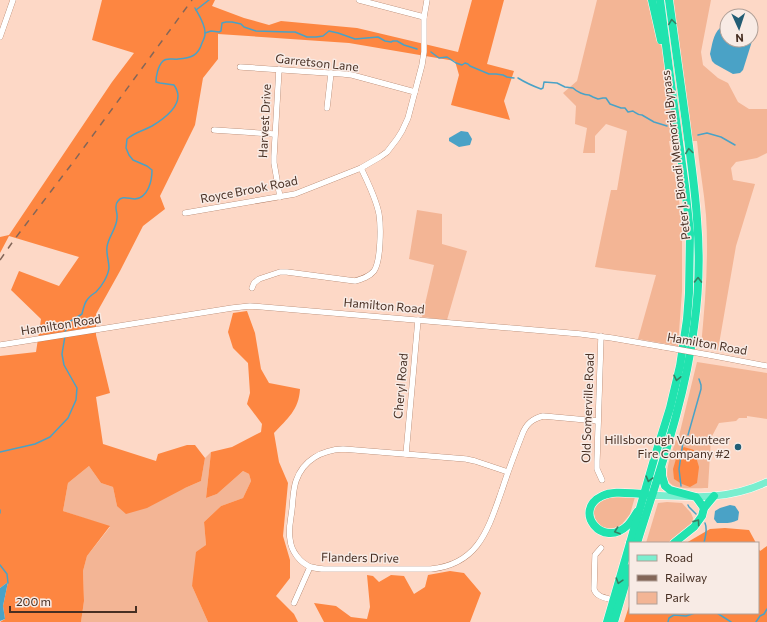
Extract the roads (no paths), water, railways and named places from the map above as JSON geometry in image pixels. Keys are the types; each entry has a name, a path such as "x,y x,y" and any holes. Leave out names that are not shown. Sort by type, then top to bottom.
{"highway":[{"path":"652,0 670,76"},
{"name":"Peter J. Biondi Memorial Bypass","path":"649,495 655,456 670,408 680,366 689,293 690,233 686,186 660,0"},
{"name":"Peter J. Biondi Memorial Bypass","path":"649,495 662,464 682,398 694,327 698,288 697,219 694,185 669,0"},
{"path":"662,464 662,476 665,486 670,490 696,497 704,508"},
{"path":"613,493 649,495 628,525 623,529 612,533 606,533 601,532 592,524 589,514 590,508 593,503 602,496 613,493"},
{"path":"637,542 649,495"},
{"path":"675,542 694,527 702,516 704,508 714,496"},
{"path":"630,542 642,503"},
{"path":"614,622 616,601 629,547"},
{"path":"607,622 629,570"},
{"path":"616,601 629,585"}],"main road":[{"path":"649,495 696,497 714,496 742,491 767,482"}],"street":[{"path":"0,37 13,0"},
{"path":"359,0 424,17"},
{"name":"Royce Brook Road","path":"185,213 280,197 300,192 361,168 380,157 397,139 408,118 423,58 424,17 427,0"},
{"name":"Garretson Lane","path":"240,66 352,76 415,92"},
{"name":"Harvest Drive","path":"279,69 274,134 274,163 280,197"},
{"path":"327,108 330,73"},
{"path":"214,130 274,134"},
{"path":"252,288 254,283 259,279 280,272 294,272 355,281 366,278 374,270 377,266 378,260 380,220 376,204 361,168"},
{"name":"Hamilton Road","path":"0,345 250,306 601,336 767,366"},
{"name":"Cheryl Road","path":"406,454 418,320"},
{"name":"Old Somerville Road","path":"601,336 597,469 602,480"},
{"name":"Flanders Drive","path":"508,472 466,459 344,449 337,449 323,453 315,456 304,466 298,477 294,489 289,533 291,546 299,558 310,567 324,569 431,569 441,568 456,563 469,555 484,537 524,429 531,421 543,416 598,421"},
{"path":"601,548 595,555 595,593 616,601"},
{"path":"294,603 310,567"}],"water":[{"path":"719,30 719,48 750,48 743,70 740,73 733,74 712,61 710,54 712,44"},
{"path":"461,131 468,132 472,139 470,145 459,147 449,141 449,138"},
{"path":"730,505 735,506 739,512 738,520 730,523 717,523 714,519 715,511"},
{"path":"8,582 3,606 5,619 0,621 0,588"}],"waterway":[{"path":"196,10 209,0"},
{"path":"65,332 69,322 82,314 86,302 100,287 107,274 109,268 107,247 117,222 117,203 122,198 139,198 143,196 148,188 152,170 147,166 133,160 126,148 127,139 160,121 169,114 175,105 178,96 175,86 156,82 157,74 163,61 168,59 187,58 193,56 198,51 204,38 205,31 202,21 195,8"},
{"path":"205,33 211,31 219,32 221,31 222,23 232,22 241,24 244,27 256,31 295,32 307,37 323,36 329,31 355,39 378,37 385,41 397,41 417,49"},
{"path":"431,52 439,58 447,57 456,63 462,65 465,63 489,74 503,75 514,78"},
{"path":"518,78 541,89 543,88 544,82 557,83 598,99 606,98 610,104 625,108 628,112 633,111 654,122 667,126"},
{"path":"698,135 707,133 721,137 735,145"},
{"path":"0,452 35,444 50,437 68,418 76,400 77,388 64,365 62,354 65,336"},
{"path":"688,435 701,389 699,379"},
{"path":"681,486 679,469 683,442"},
{"path":"688,505 696,514"},
{"path":"704,542 706,531 705,523"},
{"path":"0,565 7,574 8,583"},
{"path":"756,622 767,609"},
{"path":"668,622 669,618 674,615 686,616 692,614"},
{"path":"719,614 731,622"}],"railway":[{"path":"0,260 192,0"}],"place":[{"name":"Hillsborough Volunteer Fire Company #2","path":"738,447"}]}
